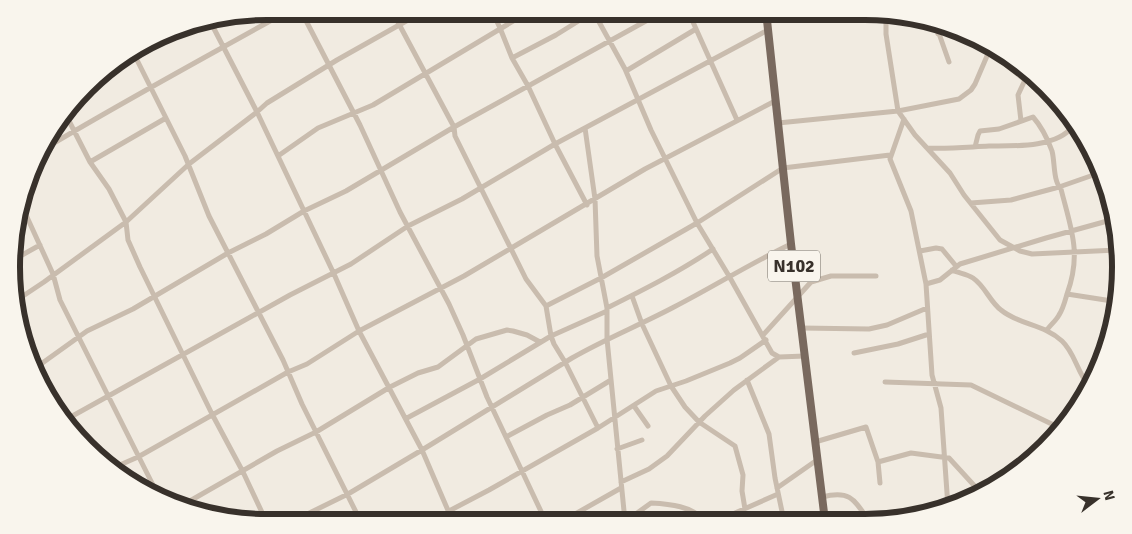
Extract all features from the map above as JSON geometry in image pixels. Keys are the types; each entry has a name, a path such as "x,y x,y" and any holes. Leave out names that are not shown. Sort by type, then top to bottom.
{"main road":[{"name":"N102","path":"767,20 782,168 824,514"}],"street":[{"path":"53,144 222,46 271,20"},
{"path":"305,20 354,113 380,170 441,289 542,514"},
{"path":"396,20 454,127 455,136 528,284 546,306 551,336 598,428"},
{"path":"22,296 126,222 189,164 266,103 408,20"},
{"path":"496,20 512,58 588,205"},
{"path":"278,156 318,128 373,105 514,20"},
{"path":"512,58 579,20"},
{"path":"598,20 626,71 665,159 697,223 772,352 779,358"},
{"path":"40,365 78,336 132,309 228,253 346,190 454,127 647,20"},
{"path":"692,20 737,120"},
{"path":"886,21 886,34 898,111 915,135 950,173 1000,240 1020,252 1032,254 1111,250"},
{"path":"213,26 257,112 359,331 422,450 448,512"},
{"path":"626,71 696,29"},
{"path":"71,417 258,312 334,274 408,226 481,187 555,144 768,30"},
{"path":"937,31 949,62"},
{"path":"938,34 942,32"},
{"path":"778,123 898,111 963,97 976,84 989,53"},
{"path":"136,58 189,164 209,216 357,514"},
{"path":"1007,65 1030,83"},
{"path":"1021,121 1018,95 1024,80"},
{"path":"120,465 138,457 288,372 307,364 359,331 441,289 665,159 775,101"},
{"path":"975,148 980,131 999,129 1034,117 1048,141 1072,230 1076,252 1073,278 1060,314 1047,330"},
{"path":"90,162 166,118"},
{"path":"904,119 890,155 892,165 911,211 926,284 934,383 941,408 948,499"},
{"path":"69,120 90,162 109,189 126,222 128,240 154,296 263,514"},
{"path":"585,128 595,199 597,256 606,310 614,417 624,514"},
{"path":"928,148 1014,147 1048,141 1065,134 1070,129"},
{"path":"546,306 601,278 697,223 782,168 890,155"},
{"path":"971,203 1011,200 1059,187 1094,175"},
{"path":"26,213 53,274 60,300 154,487"},
{"path":"926,284 940,280 954,268 1012,248 1107,221"},
{"path":"307,514 348,494 493,408 565,362 608,339 642,324 791,244"},
{"path":"21,257 40,245"},
{"path":"920,251 936,248 942,249 954,268 974,279 1003,312 1024,323 1047,330 1061,340 1070,350 1079,373 1085,380"},
{"path":"406,418 480,379 551,336 632,296 713,249"},
{"path":"444,514 598,428 648,395 740,358 765,338 806,286 821,278 831,276 876,276"},
{"path":"1067,294 1110,301"},
{"path":"632,296 642,324 671,386 688,411 699,422 736,446 743,475 742,491 746,514"},
{"path":"801,328 870,330 927,308"},
{"path":"189,501 277,451 316,432 390,387 418,373 438,367 456,355 467,344 482,336 507,330 527,335 540,342"},
{"path":"854,353 898,344 929,334"},
{"path":"574,514 649,469 667,456 699,422 734,390 779,358 805,356"},
{"path":"506,437 583,398 611,380"},
{"path":"747,380 769,434 782,514"},
{"path":"885,382 971,385 1054,426"},
{"path":"634,406 648,426"},
{"path":"815,442 866,427 878,462 880,483"},
{"path":"617,449 642,440"},
{"path":"878,462 911,453 944,457 952,460 976,488"},
{"path":"777,488 817,460"},
{"path":"822,497 836,493 844,494 860,507 864,514"},
{"path":"731,514 778,494"},
{"path":"636,514 651,503 683,507 697,514"}]}
